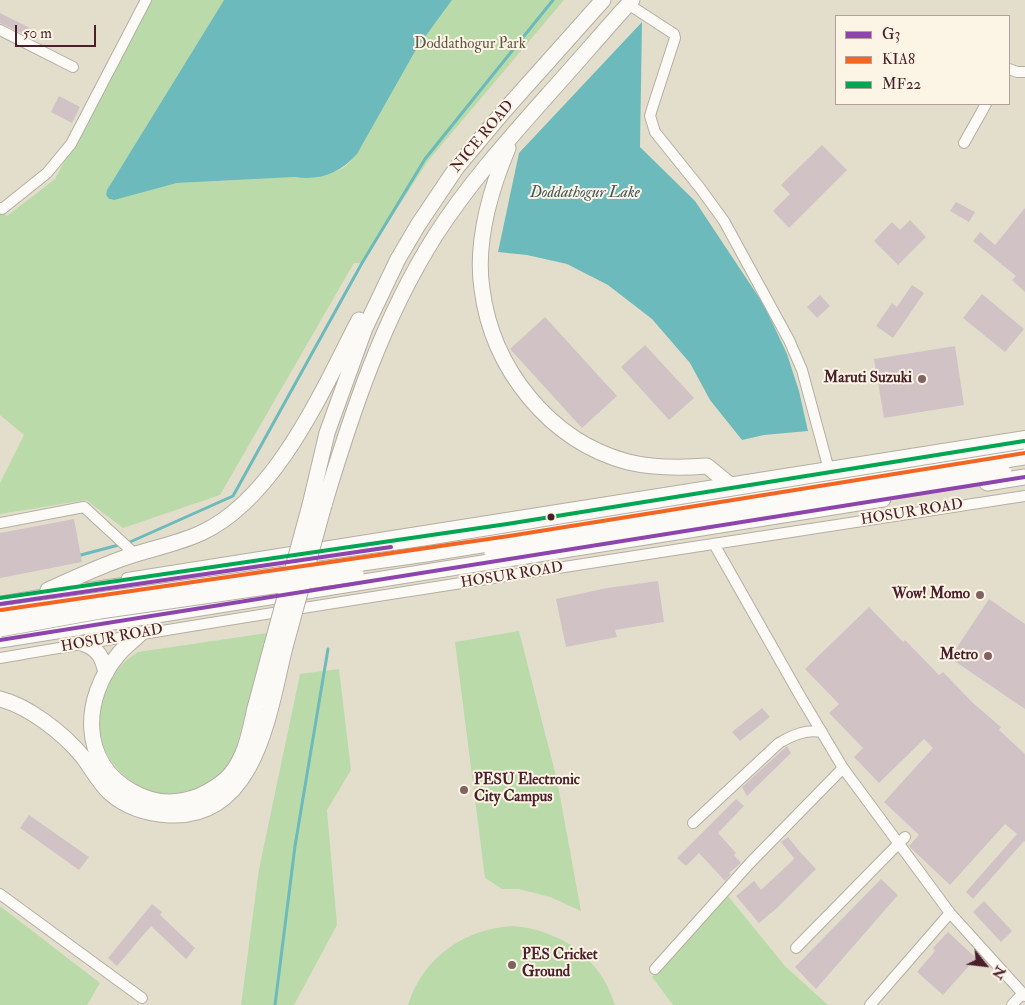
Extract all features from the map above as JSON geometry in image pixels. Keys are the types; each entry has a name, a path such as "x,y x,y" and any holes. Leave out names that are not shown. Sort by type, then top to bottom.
{"highway":[{"name":"NICE ROAD","path":"383,288 418,225 457,166 504,110 603,0"},
{"name":"NICE ROAD","path":"317,505 361,391 401,298 435,235 474,182 514,133 630,2"},
{"path":"514,133 498,173 490,201 485,224 481,265 481,288 487,314 494,338 506,364 549,419 569,435 595,450 628,462 665,467 707,466 740,493"},
{"path":"140,634 118,654 98,689 91,720 92,738 97,755 105,768 124,788 156,801 169,803 186,801 216,787 230,776 239,762 278,646 317,505 327,433 365,328 383,288"},
{"path":"48,590 123,558 167,546 202,533 221,522 257,490 281,462 319,398 363,311 383,288"},
{"path":"0,604 498,531 1025,448"},
{"path":"0,614 426,554 1025,457"},
{"path":"0,629 100,612 740,516 1025,470"},
{"name":"HOSUR ROAD","path":"0,640 1025,477"},
{"path":"84,644 99,653 103,660 106,674"},
{"path":"0,699 33,714 72,744 102,784 121,801 133,808 147,812 177,815 194,813 222,800 236,788 252,761 268,714 278,646"}],"street":[{"path":"0,208 2,209 38,181 71,144 146,0"},
{"path":"630,2 674,34 675,38 652,108 650,116 652,125 662,142 724,221 780,321 802,370 828,466"},
{"path":"0,30 73,67"},
{"path":"1010,69 1025,72"},
{"path":"964,143 985,105"},
{"path":"0,597 1025,436"},
{"name":"HOSUR ROAD","path":"0,658 282,611 1025,496"},
{"path":"0,523 84,507 136,555"},
{"path":"714,544 843,768 902,841 950,913 1024,994 1012,1005"},
{"path":"693,823 779,743 791,736 808,731 822,732"},
{"path":"654,969 750,863 843,768"},
{"path":"796,948 902,841"},
{"path":"0,894 142,998"},
{"path":"870,1005 950,913"}],"green space":[{"name":"Doddathogur Park","path":"149,0 224,0 107,190 106,195 111,200 177,183 305,177 335,172 346,165 357,154 417,48 452,0 564,0 428,161 362,263 354,263 220,495 123,528 86,500 0,514 0,483 24,435 0,415 0,212 7,216 55,179"},
{"path":"519,631 557,780 581,911 550,897 519,889 502,889 485,878 455,642"},
{"path":"267,633 235,752 225,769 202,787 178,794 153,791 130,780 112,762 101,739 99,713 108,685 128,659 138,652"},
{"path":"339,669 351,770 327,810 337,925 294,1005 241,1005 259,869 300,674"},
{"path":"728,896 785,966 828,1005 673,1005 652,977"},
{"path":"0,906 100,983 87,1005 0,1005"},
{"name":"PES Cricket Ground","path":"513,926 547,933 577,949 600,973 609,988 615,1005 408,1005 424,973 448,949 478,933 495,928"}],"water":[{"path":"224,0 452,0 417,48 357,154 337,171 313,178 295,177 177,183 114,200 109,199 106,195 107,190"},
{"name":"Doddathogur Lake","path":"642,22 640,147 695,201 764,305 787,354 799,391 808,431 764,435 742,440 710,400 690,363 652,319 608,285 567,264 527,255 498,252 519,153"}],"building":[{"path":"0,13 36,31 32,38 0,23"},
{"path":"59,96 80,107 72,123 51,112"},
{"path":"822,145 847,170 789,228 773,211 790,194 781,185"},
{"path":"956,202 975,212 969,222 950,211"},
{"path":"1025,208 1025,292 1012,280 1016,276 973,241 980,232 995,245"},
{"path":"910,220 926,237 898,265 874,241 892,222 900,230"},
{"path":"912,285 924,293 893,338 876,326 892,303 897,307"},
{"path":"982,294 1024,329 1005,352 963,318"},
{"path":"820,295 830,306 817,318 807,307"},
{"path":"545,317 617,396 582,428 510,349"},
{"path":"645,345 694,398 669,420 621,367"},
{"path":"955,346 964,405 884,418 874,359"},
{"path":"74,519 82,562 0,578 0,533"},
{"path":"658,581 664,622 615,630 617,637 566,647 556,599 607,588"},
{"name":"Metro","path":"989,599 1025,624 1025,709 950,658"},
{"path":"869,607 939,675 943,672 974,704 1001,727 999,730 1025,754 1025,842 973,899 966,892 1017,834 1005,824 950,885 909,846 919,835 884,802 933,748 924,739 879,783 854,757 863,748 829,713 839,704 805,669"},
{"path":"762,708 770,717 740,741 732,732"},
{"path":"787,746 791,753 747,796 742,787"},
{"path":"736,799 744,806 718,833 736,853 734,855 741,863 729,873 731,874 725,881 699,853 686,866 677,858"},
{"path":"29,815 89,857 79,870 20,828"},
{"path":"788,837 816,869 759,923 736,896 754,881 761,890 793,860 794,858 781,842"},
{"path":"881,879 898,895 816,989 795,967"},
{"path":"984,901 1012,931 1001,942 973,912"},
{"path":"152,904 162,912 160,915 195,948 186,959 151,926 117,966 108,958"},
{"path":"948,932 976,958 943,995 917,972 935,951 933,948"}],"waterway":[{"path":"77,556 130,542 233,496 362,263 425,159 553,0"},
{"path":"275,1005 295,846 328,649"}],"transit line":[{"name":"MF22","path":"0,598 507,524 1024,441"},
{"name":"KIA8","path":"1,610 509,536 1025,453"},
{"name":"G3","path":"0,640 1025,477"},
{"name":"G3","path":"0,604 391,547"}],"place":[{"name":"Maruti Suzuki","path":"922,379"},
{"name":"Wow! Momo","path":"980,595"},
{"name":"Metro","path":"988,656"},
{"name":"PESU Electronic City Campus","path":"464,790"},
{"name":"PES Cricket Ground","path":"512,965"}]}
